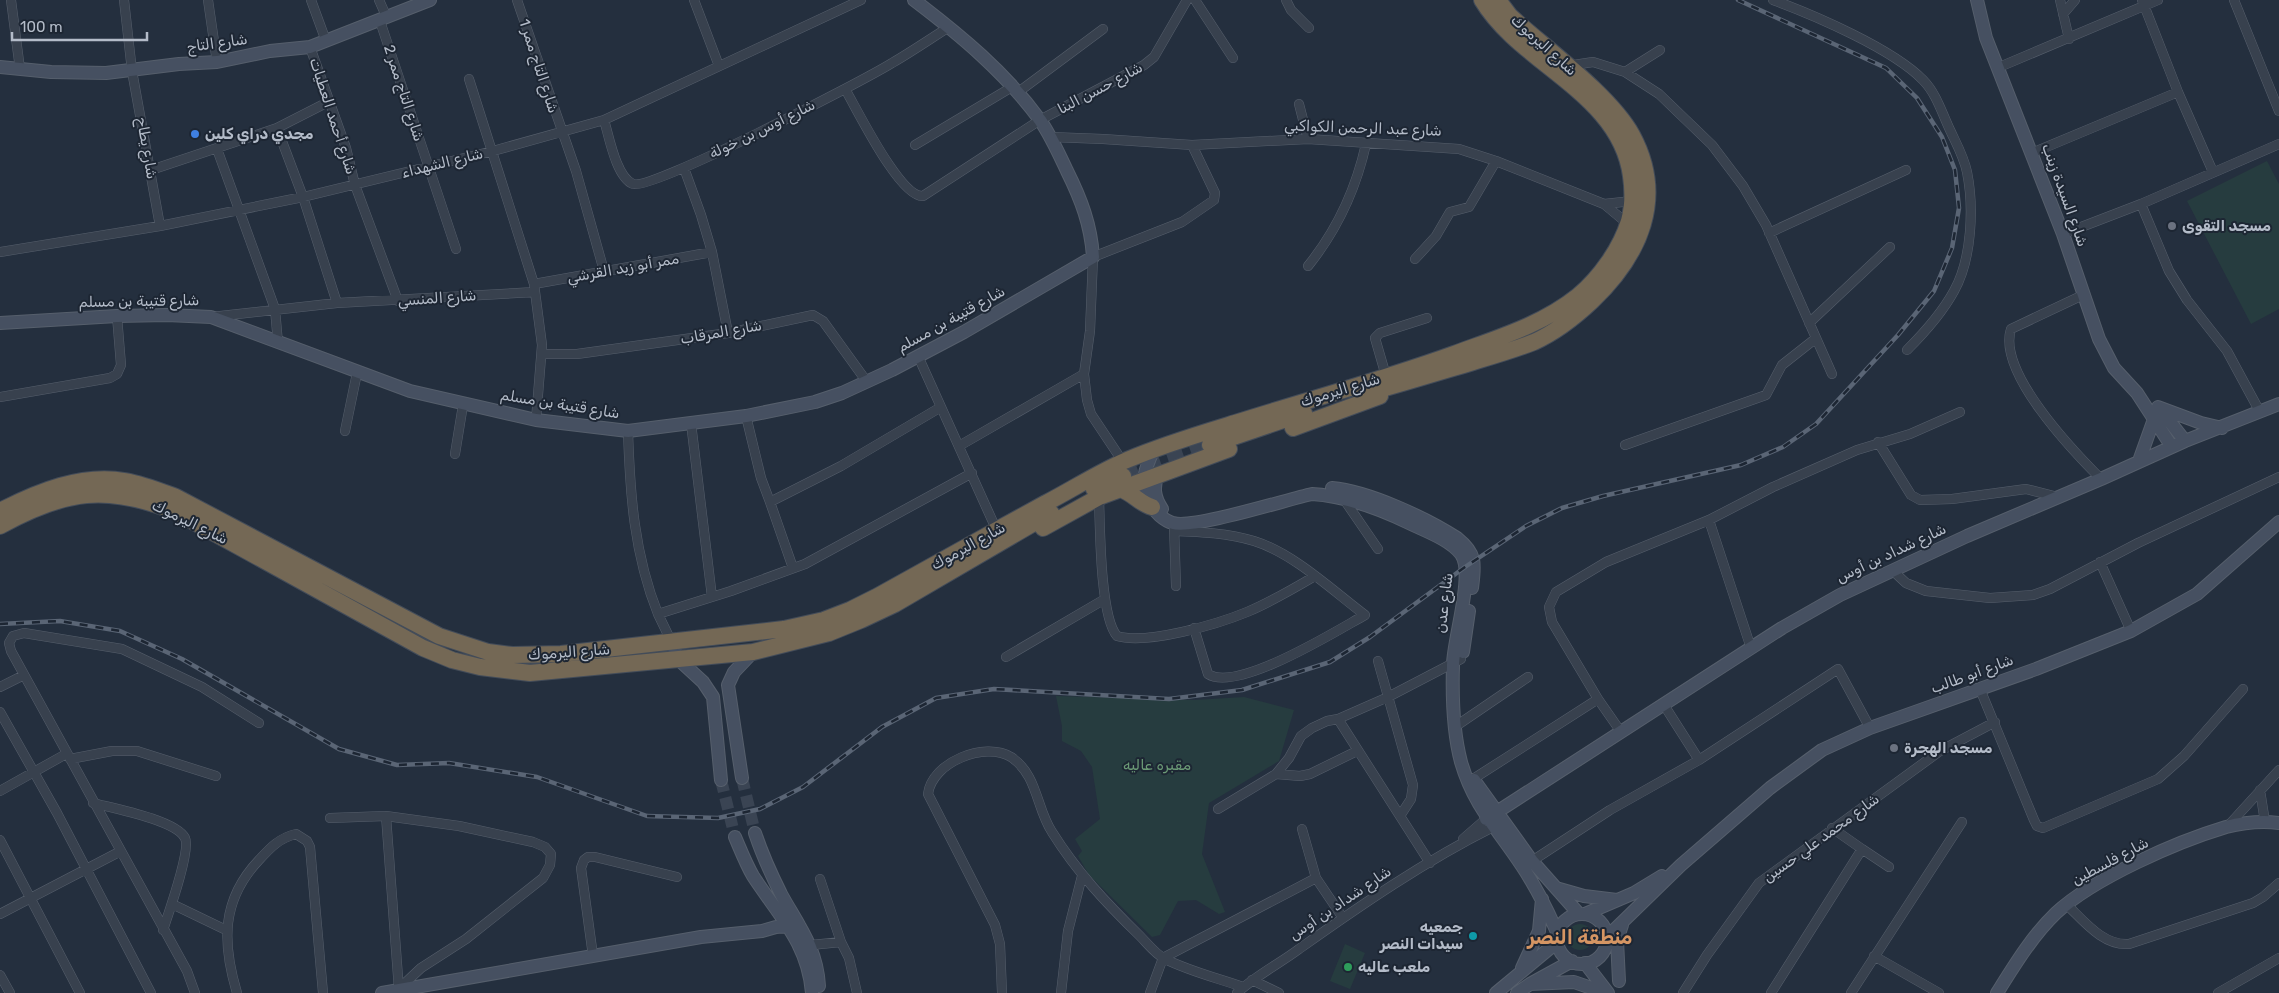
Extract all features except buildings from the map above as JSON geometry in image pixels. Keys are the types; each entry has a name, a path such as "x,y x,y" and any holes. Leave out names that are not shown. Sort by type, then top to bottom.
{"highway":[{"name":"شارع اليرموك","path":"0,511 33,494 65,485 113,479 126,481 176,497 439,636 488,652 540,656 672,643 792,628 824,620 859,606 997,531 1127,479 1154,449 1386,376 1523,328 1565,306 1586,289 1615,250 1628,224 1632,201 1631,178 1626,153 1607,122 1579,92 1509,33 1489,12 1482,0"},
{"name":"شارع اليرموك","path":"1210,445 1339,401 1418,380 1534,342 1558,329 1578,314 1604,289 1634,249 1647,211 1648,188 1643,160 1632,134 1598,95 1510,16 1498,0"},
{"path":"895,604 913,601 1099,497 1127,479 1158,474 1364,403 1418,380"},
{"path":"1186,438 1185,453 1191,462"},
{"name":"شارع اليرموك","path":"0,526 47,503 76,496 126,495 150,501 176,512 423,648 452,660 480,667 530,673 753,652 829,633 895,604 1095,488 1127,479"},
{"path":"1127,479 1128,491 1144,504 1152,507"}],"street":[{"path":"11,0 20,69"},
{"name":"شارع يطاح","path":"124,0 132,71 160,226"},
{"path":"208,0 216,62"},
{"path":"311,0 326,41"},
{"name":"شارع التاج ممر 2","path":"379,0 383,20 428,166 456,249"},
{"name":"شارع التاج","path":"0,66 76,73 132,71 178,64 216,62 270,51 310,47 430,0"},
{"name":"شارع التاج ممر 1","path":"517,0 561,133 576,171 604,271"},
{"path":"694,0 719,66"},
{"name":"شارع الشهداء","path":"0,250 160,226 303,197 561,133 604,120 861,0"},
{"path":"914,0 980,53 1040,120 1051,137 1084,208 1092,235 1093,257 1091,314 1084,374 1089,408 1127,479 1145,493 1152,507 1174,524 1253,541 1277,551 1315,576 1365,615 1297,653 1245,675 1224,679 1215,678 1208,674 1194,628"},
{"name":"شارع حسن البنا","path":"1040,120 1149,61 1188,0"},
{"path":"1195,0 1233,58"},
{"path":"1286,0 1291,10 1309,28"},
{"path":"1773,0 1869,44 1912,69 1930,88 1964,161 1970,201 1968,242 1964,267 1947,303 1930,326 1908,350"},
{"name":"شارع السيدة زينب","path":"1977,0 1979,14 1998,68 2063,234 2083,295 2105,352 2114,368 2185,441"},
{"path":"2060,0 2069,39"},
{"path":"2063,14 2074,0"},
{"path":"1998,68 2069,39 2143,3 2158,0"},
{"path":"2234,0 2279,111"},
{"path":"2143,3 2178,92 2213,172"},
{"name":"شارع أوس بن خولة","path":"604,120 621,174 630,183 639,185 684,168 845,89 891,64 950,27"},
{"path":"915,145 1015,90 1103,29"},
{"name":"شارع أحمد العطيات","path":"310,47 330,101 355,185 398,301"},
{"path":"1625,72 1660,50"},
{"path":"1567,66 1593,62 1625,72 1659,94 1712,145 1743,186 1770,233 1832,374"},
{"path":"469,79 535,288 542,354 536,420"},
{"path":"845,89 892,171 907,189 918,196 928,194 1040,120"},
{"path":"2032,153 2178,92"},
{"path":"151,170 277,128 330,101"},
{"path":"1299,104 1308,139"},
{"path":"277,128 303,197 336,303"},
{"name":"شارع عبد الرحمن الكواكبي","path":"1051,137 1103,138 1192,145 1308,139 1459,149 1496,161 1604,204 1628,224"},
{"path":"1308,266 1328,242 1361,168 1366,144"},
{"path":"2063,234 2141,204 2279,144"},
{"path":"1093,257 1182,222 1214,200 1215,193 1192,145"},
{"path":"217,149 275,310 278,343"},
{"path":"1415,259 1436,236 1450,212 1469,207 1496,161"},
{"path":"684,168 712,252 728,333"},
{"path":"1770,233 1906,170"},
{"name":"شارع عبد الرحمن الكواكبي","path":"1604,204 1632,201"},
{"path":"2141,204 2169,271 2187,300 2227,351 2260,412"},
{"path":"1809,323 1890,247"},
{"name":"ممر أبو زيد القرشي","path":"535,288 604,271 712,252"},
{"name":"شارع قتيبة بن مسلم","path":"0,323 117,316 211,317 410,392 536,420 628,431 746,416 815,402 867,382 918,356 1093,257"},
{"name":"شارع المنسي","path":"211,317 336,303 398,301 535,288"},
{"path":"2083,295 2012,329 2009,344 2013,359 2038,407 2074,452 2101,479"},
{"name":"شارع المرقاب","path":"542,354 577,354 728,333 813,315 823,321 867,382"},
{"path":"0,397 110,378 117,374 121,365 117,316"},
{"path":"1386,376 1375,338 1380,333 1426,318"},
{"path":"1625,445 1764,397 1769,392 1782,365 1815,339"},
{"path":"918,356 997,531"},
{"path":"345,431 357,373"},
{"path":"959,446 1084,374"},
{"name":"شارع شداد بن أوس","path":"1240,990 1343,918 1456,846 1543,784 1621,732 1809,612 1892,570 2185,441 2279,404"},
{"path":"454,454 464,405"},
{"path":"770,502 833,470 941,407"},
{"path":"1621,732 1598,699 1552,622 1549,607 1553,596 1561,587 1606,562 1709,520 1773,487 1878,442 1919,431 1960,412"},
{"path":"2139,462 2156,413 2222,428"},
{"name":"شارع السيدة زينب","path":"2156,413 2172,447"},
{"path":"746,416 761,478 793,568"},
{"path":"691,423 712,597"},
{"path":"628,431 631,504 649,593 678,659 703,682 713,697 721,780"},
{"path":"1878,442 1911,494 1920,500 1952,499 2026,489 2058,497"},
{"path":"1127,479 1154,449"},
{"path":"658,614 793,568 972,474"},
{"path":"1158,474 1155,496 1162,509 1174,524 1176,586"},
{"path":"1892,570 1906,583 1926,592 1966,596 2012,597 2042,592 2100,562 2279,477"},
{"name":"شارع عدن","path":"1174,524 1320,488 1340,489 1359,493 1408,513 1457,538 1465,544 1473,556 1474,573 1457,661"},
{"name":"شارع عدن","path":"1174,524 1212,519 1312,494 1343,498 1371,507 1441,539 1461,554 1466,574 1457,661 1458,725 1460,757 1468,781 1494,819 1582,914"},
{"path":"1099,497 1105,599 1111,627 1117,636 1148,637 1194,628 1246,612 1315,576"},
{"path":"1343,498 1378,549"},
{"path":"1709,520 1751,648"},
{"name":"شارع أبو طالب","path":"1607,940 1681,864 1763,794 1810,758 1835,743 1870,728 1980,689 2132,631 2197,594 2279,522"},
{"path":"2100,562 2132,631"},
{"path":"1006,657 1105,599"},
{"path":"195,993 187,971 93,803 8,643 13,636 24,633 122,649 202,687 259,723"},
{"path":"742,778 728,685 734,672 753,652"},
{"path":"1378,661 1413,785 1412,799 1400,816"},
{"path":"1218,809 1276,774 1305,732 1319,724 1338,719 1388,697 1457,661"},
{"path":"1532,862 1610,810 1699,760 1838,669 1870,728"},
{"path":"0,687 24,675"},
{"path":"1458,725 1528,677"},
{"path":"1980,689 2034,820 2037,826 2043,828 2158,779 2184,756 2243,689"},
{"path":"1473,779 1598,699"},
{"path":"1664,705 1699,760"},
{"path":"0,712 34,772 151,993"},
{"path":"1338,719 1357,752 1430,863"},
{"name":"شارع محمد علي حسين","path":"1683,993 1755,887 1832,828 1940,751 1995,722"},
{"name":"شارع عدن","path":"1458,725 1466,763 1473,779 1494,819 1542,900 1557,938"},
{"path":"0,791 68,756 126,750 137,751 216,776"},
{"path":"1002,993 998,933 928,794 934,780 946,766 963,757 992,752 1009,756 1030,778 1048,826 1082,876 1104,902 1163,958 1240,990"},
{"path":"1276,774 1300,776 1310,774 1357,752"},
{"path":"2227,827 2279,770"},
{"path":"2260,790 2265,822"},
{"path":"93,803 171,826 184,837 186,844 172,904 163,930"},
{"path":"386,816 402,991"},
{"path":"330,818 386,816 459,826 534,842 545,847 551,854 550,866 538,882 466,939 420,968 407,980 402,991"},
{"path":"1852,993 1874,956 1962,822"},
{"name":"شارع فلسطين","path":"1997,993 2038,933 2066,904 2103,880 2153,856 2227,827 2265,822 2279,823"},
{"path":"1832,828 1890,866"},
{"path":"1302,829 1316,878 1343,918"},
{"path":"755,833 796,929 805,957 812,993"},
{"path":"237,993 229,967 226,930 237,888 249,870 275,843 296,834 302,837 310,847 323,993"},
{"path":"735,837 754,878 811,945 817,966 818,993"},
{"path":"0,840 80,993"},
{"path":"1771,993 1862,849"},
{"path":"0,914 120,852"},
{"path":"593,956 581,868 588,856 677,877"},
{"name":"شارع أبو طالب","path":"1582,914 1642,888 1681,864"},
{"path":"1061,993 1068,931 1082,876"},
{"path":"1150,993 1163,958 1316,878"},
{"path":"820,879 841,942 849,958 857,993"},
{"path":"2066,904 2104,939 2121,945 2253,903 2279,883"},
{"path":"1556,888 1584,896 1616,900"},
{"path":"1519,972 1539,931 1542,900"},
{"path":"172,904 226,930"},
{"path":"1496,993 1557,938 1561,925 1568,917 1582,914 1596,918 1600,922 1619,981 1626,993"},
{"path":"1619,981 1617,940 1625,920"},
{"path":"382,993 701,937 796,929"},
{"path":"1557,938 1563,955 1572,961 1585,963 1595,960 1602,953 1607,940"},
{"path":"811,945 841,942"},
{"path":"1874,956 1938,993"},
{"path":"2224,992 2279,958"},
{"path":"1518,993 1530,984 1572,961"},
{"path":"1585,963 1607,993"},
{"path":"0,975 10,993"},
{"path":"1252,980 1279,993"},
{"path":"1530,984 1574,982 1607,993"}],"green space":[{"path":"2267,161 2279,184 2279,309 2251,324 2187,201"},
{"name":"مقبره عاليه","path":"1056,696 1195,700 1244,697 1294,710 1279,761 1209,803 1202,854 1225,912 1219,914 1196,900 1178,901 1160,935 1152,937 1089,875 1078,856 1082,851 1075,839 1100,819 1092,767 1081,751 1062,741 1062,726"},
{"path":"1580,924 1589,928 1593,937 1589,946 1580,950 1571,946 1567,937 1571,928"},
{"name":"ملعب عاليه","path":"1345,944 1365,953 1350,989 1330,981"}],"tunnel":[{"path":"1123,476 1210,445"},
{"path":"742,778 755,833"},
{"path":"721,780 735,837"}],"railway":[{"path":"0,624 60,621 120,631 182,659 339,749 397,765 449,763 537,777 647,816 718,818 760,809 803,787 882,727 936,698 994,689 1169,699 1242,690 1330,662 1370,637 1465,567 1526,526 1562,508 1603,496 1741,465 1783,447 1816,424 1898,335 1934,291 1952,248 1959,208 1955,170 1942,137 1917,98 1886,68 1738,0"}],"place":[{"name":"مجدي دراي كلين","path":"195,134"},
{"name":"مسجد التقوى","path":"2172,226"},
{"name":"مسجد الهجرة","path":"1894,748"},
{"name":"جمعيه سيدات النصر","path":"1473,936"},
{"name":"ملعب عاليه","path":"1348,967"}],"district":[{"name":"منطقة النصر","path":"1580,937"}]}
